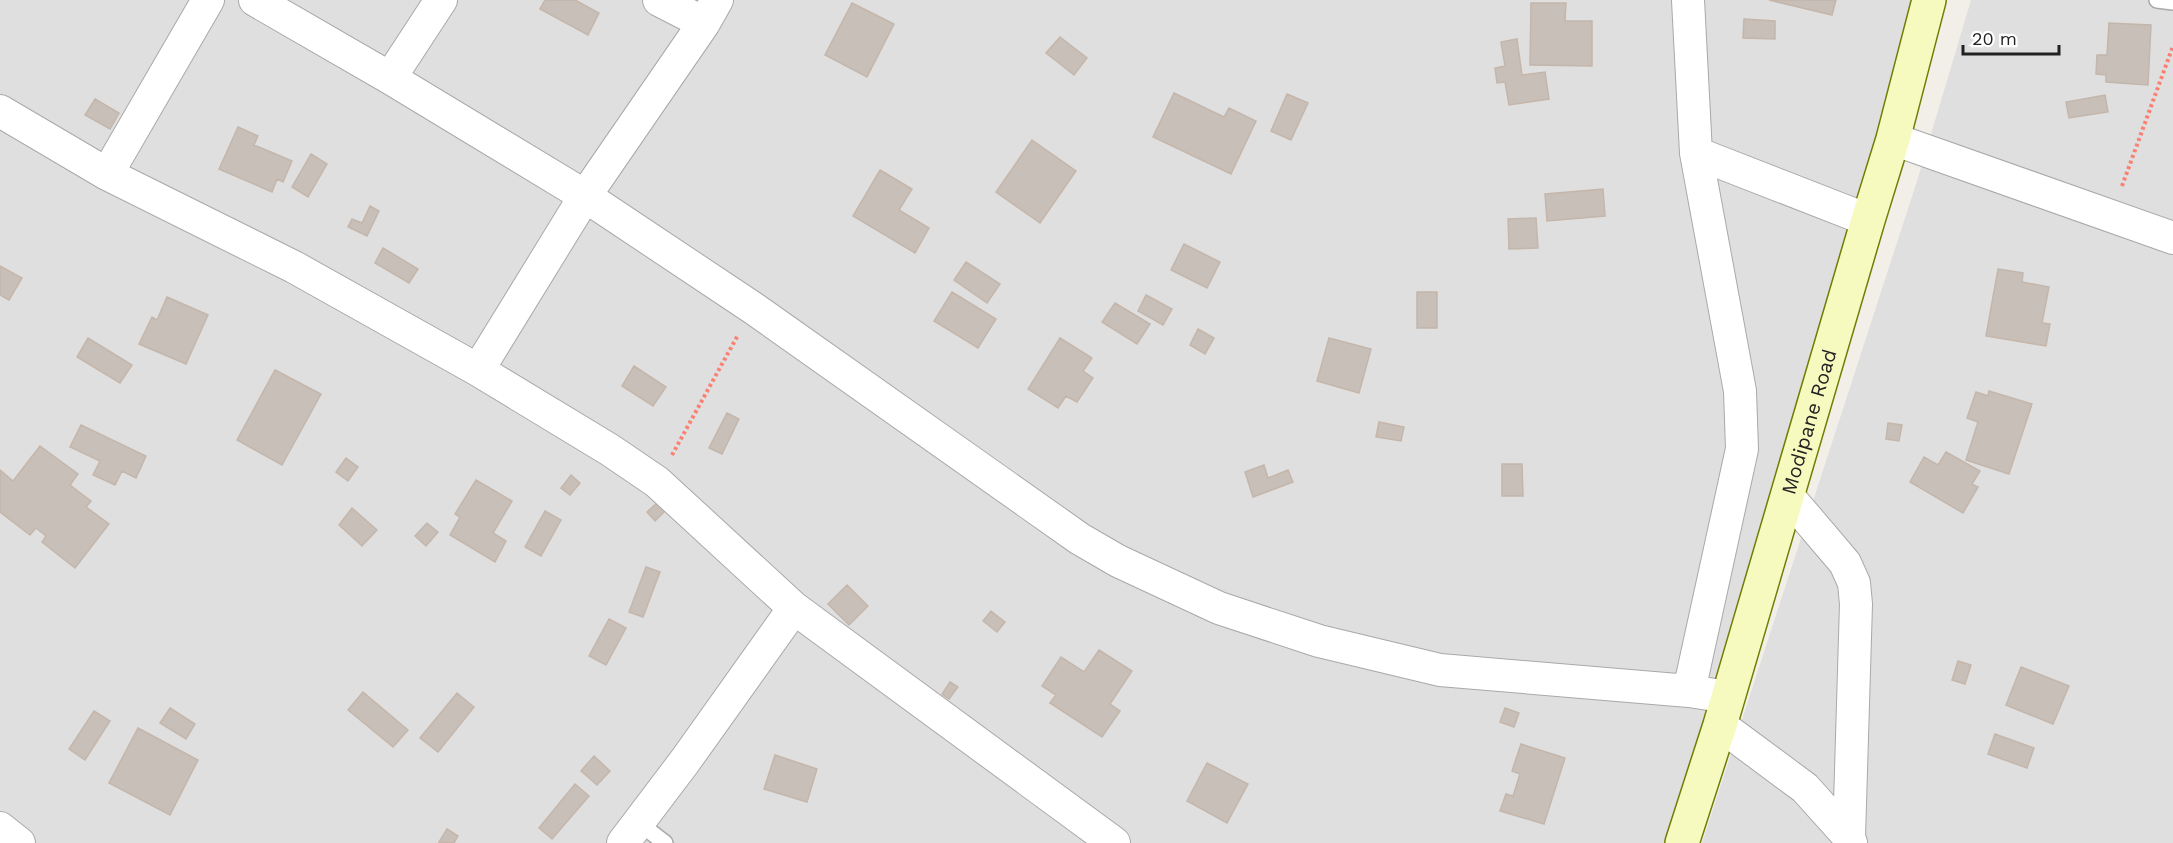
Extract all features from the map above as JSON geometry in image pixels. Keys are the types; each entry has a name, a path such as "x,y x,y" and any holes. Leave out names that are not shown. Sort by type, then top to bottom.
{"main road":[{"name":"Modipane Road","path":"1682,843 1724,711 1893,139 1929,0"}],"street":[{"path":"107,174 208,0"},
{"path":"255,0 390,78 585,196 753,308 1080,539 1118,561 1219,608 1319,641 1440,670 1689,691 1724,711 1805,788 1850,840"},
{"path":"390,78 441,0"},
{"path":"478,370 585,196 710,12 659,0"},
{"path":"1688,0 1696,153 1740,391 1742,449 1689,691"},
{"path":"0,111 107,174 294,267 478,370 610,450 657,482 794,608 1114,843"},
{"path":"1893,139 2173,238"},
{"path":"1696,153 1868,220"},
{"path":"1788,496 1845,563 1854,584 1856,604 1850,840"},
{"path":"631,833 794,608"},
{"path":"0,828 19,843"}],"lane":[{"path":"2157,0 2173,2"},
{"path":"631,833 665,843"}],"path":[{"path":"2112,215 2173,46"},
{"path":"657,482 753,308"}],"shaded area":[{"path":"0,0 1929,0 1682,843 0,843"},
{"path":"1971,0 2173,0 2173,843 1702,843 1917,181"}],"building":[{"path":"545,0 575,0 599,13 588,35 540,9"},
{"path":"1769,0 1836,0 1832,15"},
{"path":"852,3 894,24 867,77 825,55"},
{"path":"1531,3 1566,3 1565,21 1592,21 1592,66 1530,65"},
{"path":"1744,19 1775,21 1775,39 1743,38"},
{"path":"2109,23 2151,25 2148,85 2106,82 2106,75 2096,74 2097,55 2107,55"},
{"path":"1060,37 1087,58 1074,75 1046,53"},
{"path":"1517,39 1522,75 1545,72 1549,99 1509,105 1505,82 1497,83 1495,68 1505,66 1501,42"},
{"path":"1174,93 1224,117 1229,108 1256,121 1231,174 1153,137"},
{"path":"1287,94 1308,103 1291,140 1271,131"},
{"path":"2105,95 2108,112 2069,118 2066,102"},
{"path":"95,99 119,113 110,129 85,115"},
{"path":"238,127 258,136 254,145 292,161 283,182 277,179 272,192 219,169"},
{"path":"1032,140 1076,171 1040,223 996,192"},
{"path":"311,154 327,164 308,197 292,187"},
{"path":"880,170 912,189 899,210 929,228 915,253 853,216"},
{"path":"1603,189 1605,216 1547,221 1545,194"},
{"path":"370,206 379,211 367,236 348,227 352,219 362,223"},
{"path":"1536,218 1538,248 1509,249 1508,219"},
{"path":"1184,244 1220,262 1207,288 1171,270"},
{"path":"383,248 418,269 409,283 375,263"},
{"path":"966,262 1000,284 987,303 954,280"},
{"path":"0,266 22,278 9,300 0,295"},
{"path":"1998,269 2023,273 2022,282 2049,287 2042,323 2050,324 2046,346 1986,336"},
{"path":"952,292 996,319 978,348 934,321"},
{"path":"1417,292 1437,292 1437,328 1417,328"},
{"path":"1146,295 1172,309 1163,325 1138,311"},
{"path":"167,297 208,315 186,364 139,344 152,317 157,320"},
{"path":"1115,303 1150,324 1137,344 1102,322"},
{"path":"1198,329 1214,338 1205,354 1190,345"},
{"path":"88,338 132,365 120,383 77,357"},
{"path":"1060,338 1092,358 1083,371 1093,378 1077,402 1066,396 1058,408 1028,389"},
{"path":"1329,338 1371,349 1359,393 1317,381"},
{"path":"634,366 666,387 653,406 622,386"},
{"path":"275,370 321,394 282,465 237,440"},
{"path":"1989,391 2032,404 2009,474 1966,460 1978,422 1967,418 1976,392 1988,396"},
{"path":"727,413 739,419 722,454 709,448"},
{"path":"1379,422 1404,427 1401,441 1376,437"},
{"path":"1888,423 1902,425 1899,441 1886,439"},
{"path":"81,425 146,456 136,478 122,471 115,485 93,475 100,461 70,447"},
{"path":"40,446 78,474 70,485 91,501 86,507 109,524 75,568 42,542 46,536 36,528 30,535 0,512 0,470 13,481"},
{"path":"1946,452 1980,471 1972,484 1978,487 1963,513 1910,482 1924,457 1938,465"},
{"path":"346,458 358,467 348,481 336,472"},
{"path":"1502,464 1522,464 1523,496 1502,496"},
{"path":"1264,465 1268,478 1288,470 1293,482 1253,497 1245,472"},
{"path":"571,475 580,483 570,495 561,488"},
{"path":"476,480 512,501 493,533 506,541 495,562 450,535 460,517 455,514"},
{"path":"658,502 665,511 655,521 647,512"},
{"path":"352,508 377,530 362,546 339,525"},
{"path":"545,511 561,520 541,556 525,547"},
{"path":"427,523 438,532 426,546 415,536"},
{"path":"646,567 660,572 643,617 629,612"},
{"path":"847,585 868,606 849,625 828,604"},
{"path":"991,611 1005,622 997,632 983,621"},
{"path":"609,619 626,628 606,665 589,656"},
{"path":"1099,650 1132,671 1110,704 1120,711 1102,737 1050,703 1056,695 1042,686 1061,657 1084,672"},
{"path":"1958,661 1971,665 1965,684 1952,680"},
{"path":"2021,667 2069,686 2053,724 2006,705"},
{"path":"950,682 958,687 949,699 942,694"},
{"path":"363,692 408,730 393,747 348,710"},
{"path":"457,693 474,707 438,752 420,738"},
{"path":"170,708 195,724 186,739 160,723"},
{"path":"1505,708 1519,713 1514,727 1500,722"},
{"path":"94,711 110,721 85,760 69,749"},
{"path":"138,728 198,760 170,815 109,783"},
{"path":"1995,734 2034,748 2027,768 1988,754"},
{"path":"1521,744 1565,758 1544,824 1500,811 1506,794 1513,796 1520,774 1512,771"},
{"path":"775,755 817,769 807,802 764,789"},
{"path":"594,756 610,771 597,785 581,771"},
{"path":"1207,763 1248,784 1227,823 1187,801"},
{"path":"575,784 589,796 552,839 539,828"},
{"path":"447,829 458,836 454,843 439,842"}]}
